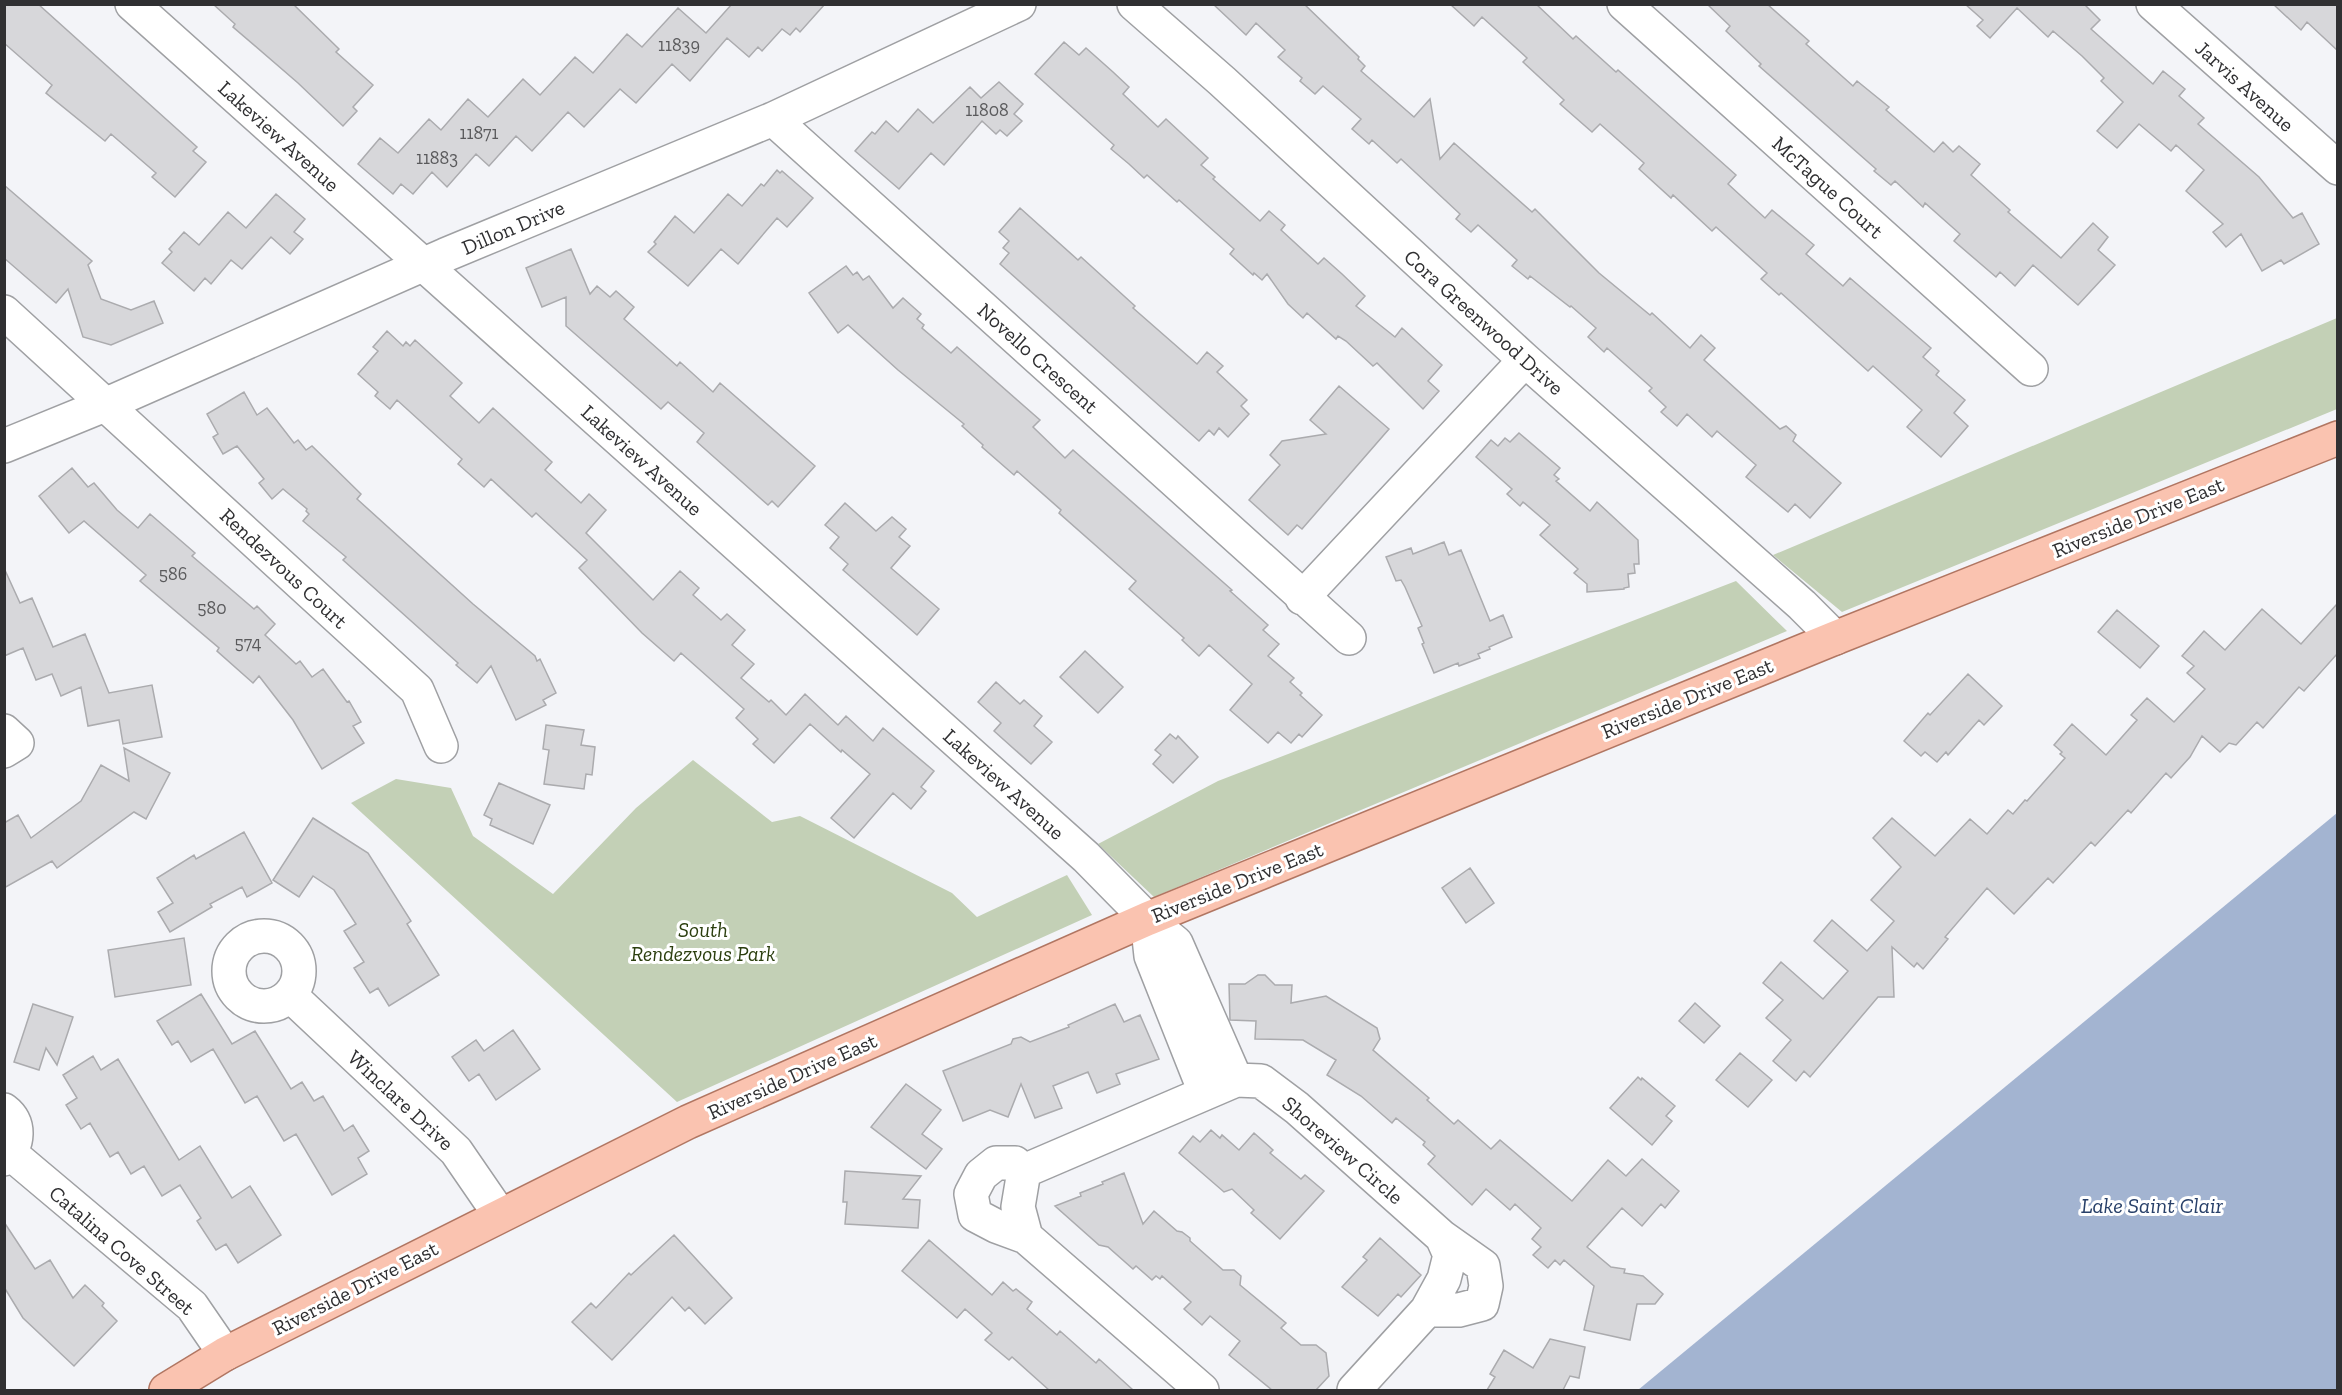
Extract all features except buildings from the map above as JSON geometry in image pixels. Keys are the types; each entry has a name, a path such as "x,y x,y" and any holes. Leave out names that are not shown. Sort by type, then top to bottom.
{"main road":[{"name":"Riverside Drive East","path":"166,1390 225,1354 688,1122 1147,919 1835,638 2337,438"}],"street":[{"name":"Lakeview Avenue","path":"132,4 1086,857 1147,919"},
{"name":"Dillon Drive","path":"4,446 107,404 424,265 773,119 1019,4"},
{"name":"Cora Greenwood Drive","path":"1134,4 1222,81 1525,360 1794,598 1835,638"},
{"name":"McTague Court","path":"1624,4 2031,369"},
{"name":"Jarvis Avenue","path":"2153,4 2337,168"},
{"name":"Novello Crescent","path":"773,119 1349,638"},
{"name":"Rendezvous Court","path":"4,312 417,690 441,746"},
{"path":"1302,598 1525,360"},
{"path":"4,731 17,742 4,751"},
{"path":"1147,919 1176,943 1236,1080"},
{"path":"1147,919 1151,956 1205,1092"},
{"name":"Winclare Drive","path":"291,996 456,1151 500,1215"},
{"name":"Shoreview Circle","path":"1024,1171 1108,1137 1236,1080 1261,1081 1297,1108 1442,1237 1483,1266 1486,1286 1482,1304 1459,1310 1428,1310"},
{"name":"Catalina Cove Street","path":"4,1110 14,1121 17,1133 15,1144 7,1156 192,1306 225,1354"},
{"path":"1026,1237 1018,1207 1024,1171 1015,1163 996,1163 981,1174 971,1194 975,1215 1026,1237 1202,1390"},
{"path":"1354,1390 1428,1310 1443,1279 1450,1256 1442,1237"}],"green space":[{"path":"2337,318 2337,409 1842,612 1773,555"},
{"path":"1736,581 1787,631 1154,897 1098,844 1218,781"},
{"name":"South Rendezvous Park","path":"693,760 772,822 800,816 952,893 977,917 1067,875 1092,915 677,1102 351,803 396,779 451,788 473,836 553,894 636,808"}],"water":[{"name":"Lake Saint Clair","path":"2337,813 2337,1390 1638,1390"}]}
